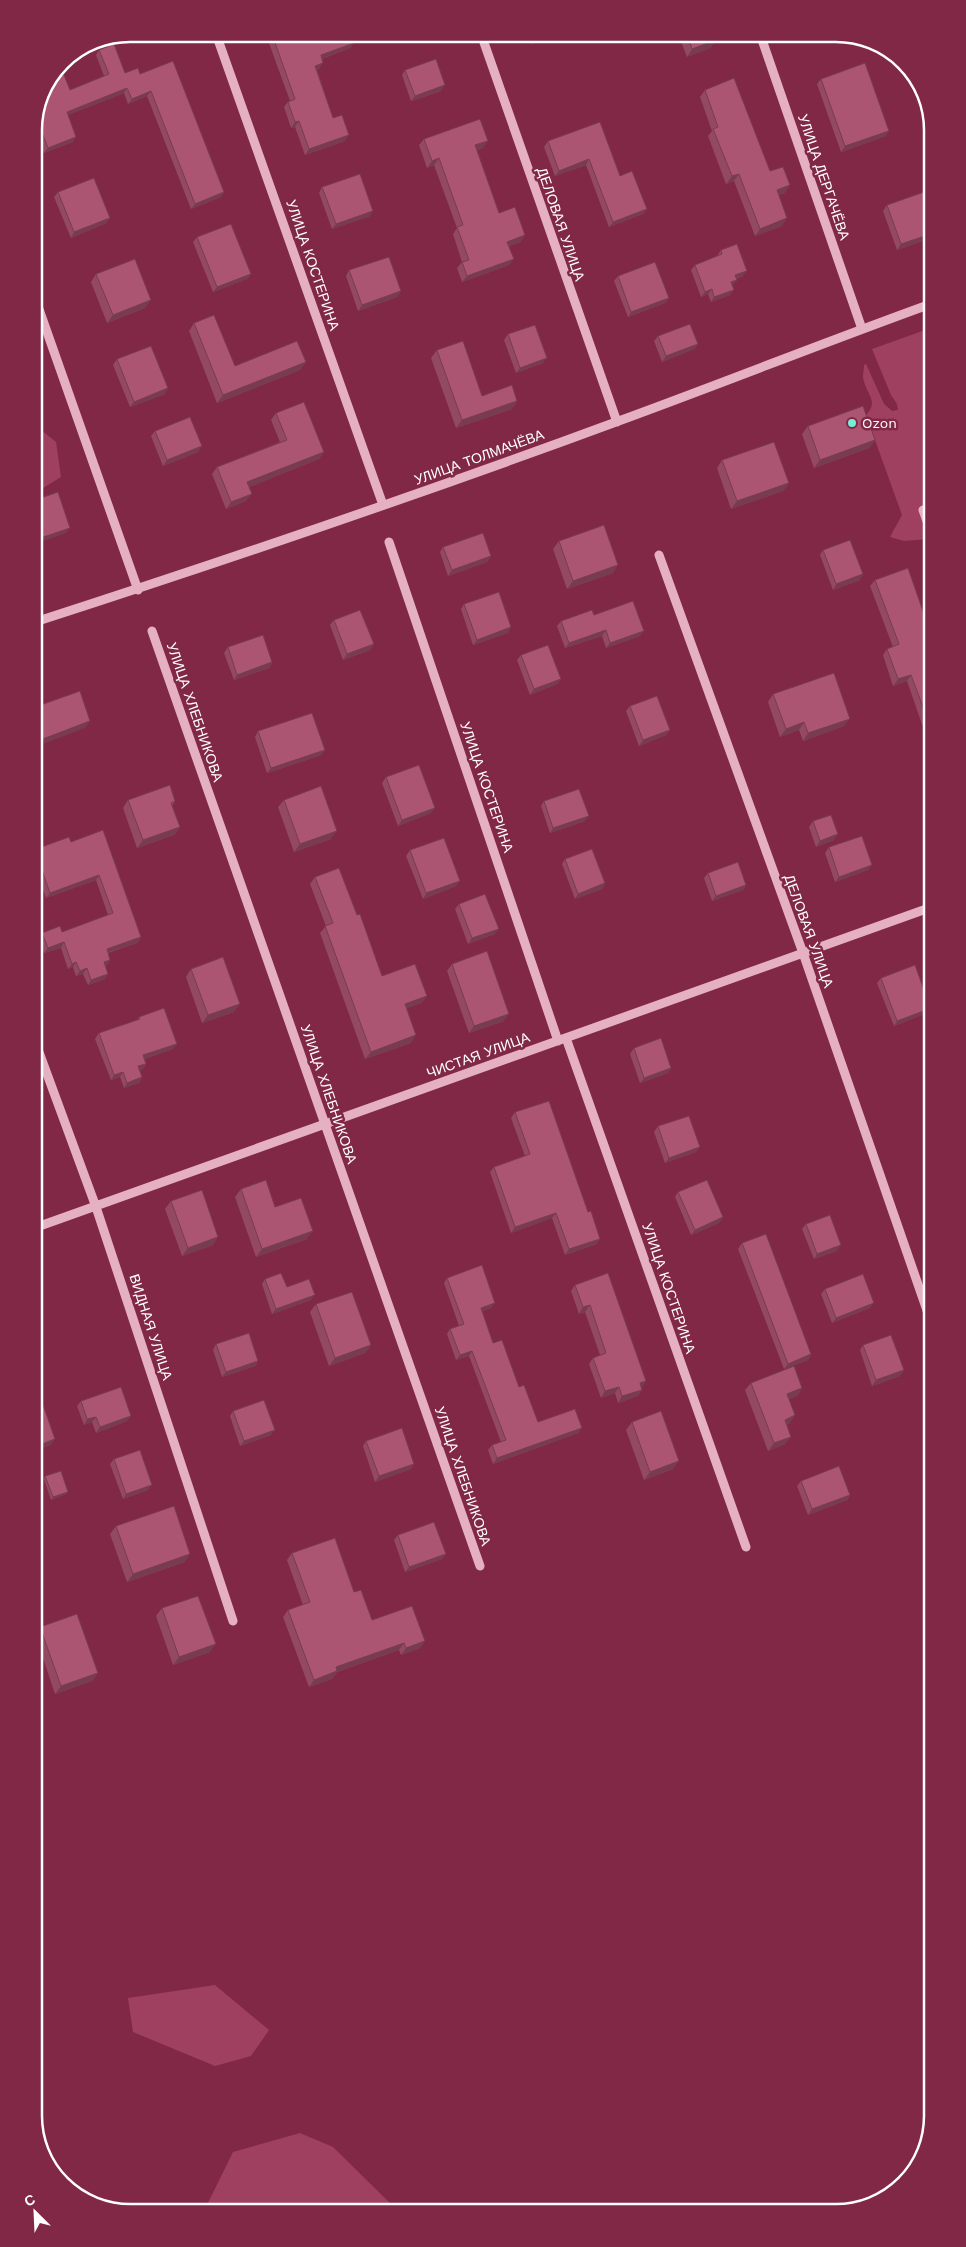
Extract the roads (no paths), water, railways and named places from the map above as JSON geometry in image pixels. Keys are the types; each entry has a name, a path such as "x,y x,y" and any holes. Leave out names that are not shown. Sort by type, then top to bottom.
{"street":[{"name":"УЛИЦА КОСТЕРИНА","path":"219,42 383,505"},
{"name":"ДЕЛОВАЯ УЛИЦА","path":"484,42 617,422"},
{"name":"УЛИЦА ДЕРГАЧЁВА","path":"763,43 862,329"},
{"name":"УЛИЦА ТОЛМАЧЁВА","path":"43,620 138,590 617,422 924,306"},
{"path":"43,320 138,590"},
{"name":"УЛИЦА КОСТЕРИНА","path":"389,542 562,1040 746,1547"},
{"name":"ДЕЛОВАЯ УЛИЦА","path":"658,554 803,953 924,1302"},
{"name":"УЛИЦА ХЛЕБНИКОВА","path":"152,631 480,1566"},
{"name":"ЧИСТАЯ УЛИЦА","path":"42,1225 924,910"},
{"name":"ВИДНАЯ УЛИЦА","path":"43,1062 96,1207 233,1621"}],"place":[{"name":"Ozon","path":"852,423"}]}
